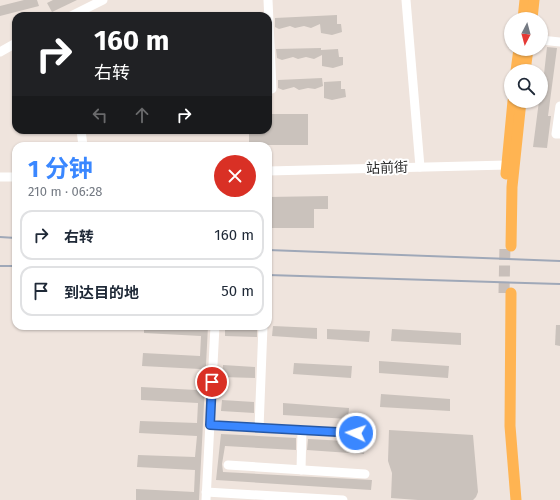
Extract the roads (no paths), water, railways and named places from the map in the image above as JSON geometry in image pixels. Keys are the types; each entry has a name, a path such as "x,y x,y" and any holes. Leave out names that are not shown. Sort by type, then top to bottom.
{"main road":[{"path":"524,12 525,0"},
{"path":"533,12 534,0"},
{"path":"512,108 507,165 508,245 520,108"},
{"path":"508,500 503,426 507,293 510,426 516,500"}],"street":[{"path":"79,12 104,0"},
{"path":"268,0 269,12"},
{"path":"406,0 420,167"},
{"path":"548,41 560,42"},
{"path":"0,52 12,45"},
{"path":"560,106 556,134 560,134"},
{"name":"站前街","path":"272,171 507,165"},
{"path":"0,177 12,178"},
{"path":"215,330 206,496 343,500"},
{"path":"259,428 263,330"},
{"path":"210,425 356,433"},
{"path":"301,470 302,430"},
{"path":"228,465 365,474"}],"tunnel":[{"path":"504,293 505,245"}],"railway":[{"path":"0,237 12,238"},
{"path":"272,250 560,261"},
{"path":"0,266 12,266"},
{"path":"272,275 560,284"}]}
